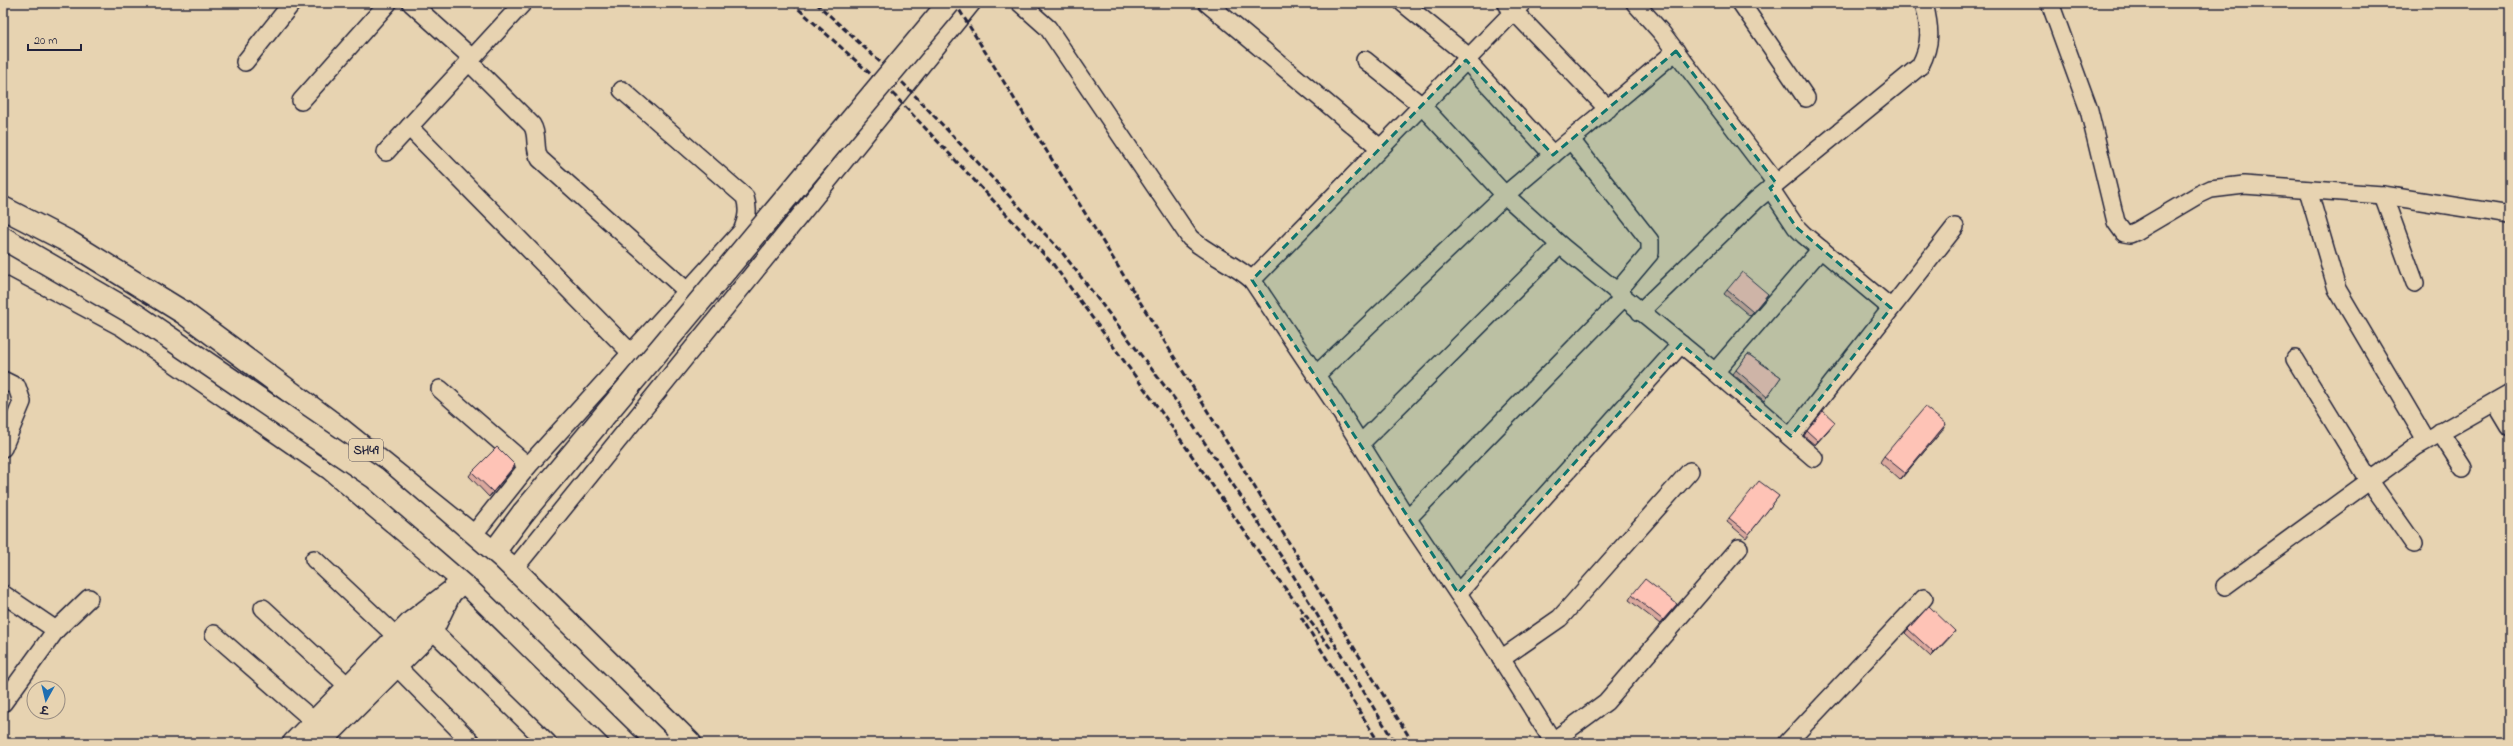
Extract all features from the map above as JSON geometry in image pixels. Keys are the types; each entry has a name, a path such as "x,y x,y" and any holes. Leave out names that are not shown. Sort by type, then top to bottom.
{"main road":[{"path":"294,743 397,637 419,616 457,586 494,552 522,513 949,3"},
{"name":"SH49","path":"3,208 69,242 184,313 339,428 514,569 690,743"},
{"name":"SH49","path":"3,238 136,315 375,478 488,576 659,743"},
{"name":"SH49","path":"3,261 123,325 332,469 628,743"},
{"path":"319,743 432,630 457,586"}],"street":[{"path":"245,62 292,3"},
{"path":"301,101 388,3"},
{"path":"411,3 471,60 532,125 536,132 538,155 540,159 687,292"},
{"path":"386,152 523,3"},
{"path":"514,569 972,3"},
{"path":"1020,3 1048,28 1190,238 1201,248 1241,270 1252,280 1316,375 1407,519 1502,659 1554,742 1606,702 1739,548"},
{"path":"1207,3 1380,148"},
{"path":"1403,3 1468,59 1553,155"},
{"path":"1635,3 1676,51 1773,186 1796,227 1891,308"},
{"path":"1741,3 1806,98"},
{"path":"1640,312 1773,186 1920,66 1928,52 1929,36 1924,3"},
{"path":"2050,3 2089,110 2116,222 2124,233 2130,234 2137,232 2198,195 2211,189 2244,185 2383,195 2510,215"},
{"path":"1252,280 1468,59 1514,6 1608,109"},
{"path":"1316,375 1505,195 1676,51"},
{"path":"1365,60 1422,106 1505,195 1560,245 1715,372 1791,436 1814,458"},
{"path":"473,535 528,466 742,231 747,218 748,206 745,197 622,90"},
{"path":"409,127 632,353"},
{"path":"1407,519 1620,295 1650,253 1650,241 1571,140"},
{"path":"2308,190 2341,298 2433,436 2463,468"},
{"path":"2383,195 2415,283"},
{"path":"1791,436 1955,227"},
{"path":"1360,444 1560,245"},
{"path":"1715,372 1821,249"},
{"path":"1458,594 1681,344"},
{"path":"2295,359 2369,480 2414,544"},
{"path":"3,380 17,387 22,402 3,448"},
{"path":"440,389 528,466"},
{"path":"2225,586 2369,480 2433,436 2510,393"},
{"path":"2495,402 2510,427"},
{"path":"1502,659 1560,618 1690,471"},
{"path":"314,559 397,637"},
{"path":"3,594 56,630"},
{"path":"3,703 56,630 89,598"},
{"path":"1787,743 1924,598"},
{"path":"263,608 348,687"},
{"path":"432,630 548,743"},
{"path":"214,634 315,722"},
{"path":"396,666 472,743"}],"highlighted area":[{"path":"1676,51 1776,183 1770,188 1796,227 1891,308 1791,436 1681,344 1458,593 1252,280 1466,60 1553,155"}],"building":[{"path":"1742,272 1768,294 1753,312 1727,290"},
{"path":"1748,354 1781,377 1767,397 1736,370"},
{"path":"1925,407 1946,424 1905,473 1884,456"},
{"path":"1823,411 1835,422 1818,441 1807,431"},
{"path":"497,447 515,465 493,492 472,472"},
{"path":"1759,481 1779,496 1749,534 1729,518"},
{"path":"1645,579 1677,604 1663,620 1632,595"},
{"path":"1929,606 1955,631 1934,653 1908,629"}],"railway":[{"path":"792,3 895,96 1053,264 1165,417 1272,571 1332,650"},
{"path":"816,3 904,84 1061,251 1180,406 1285,562 1395,743"},
{"path":"955,3 1413,743"},
{"path":"1301,617 1379,743"}]}
